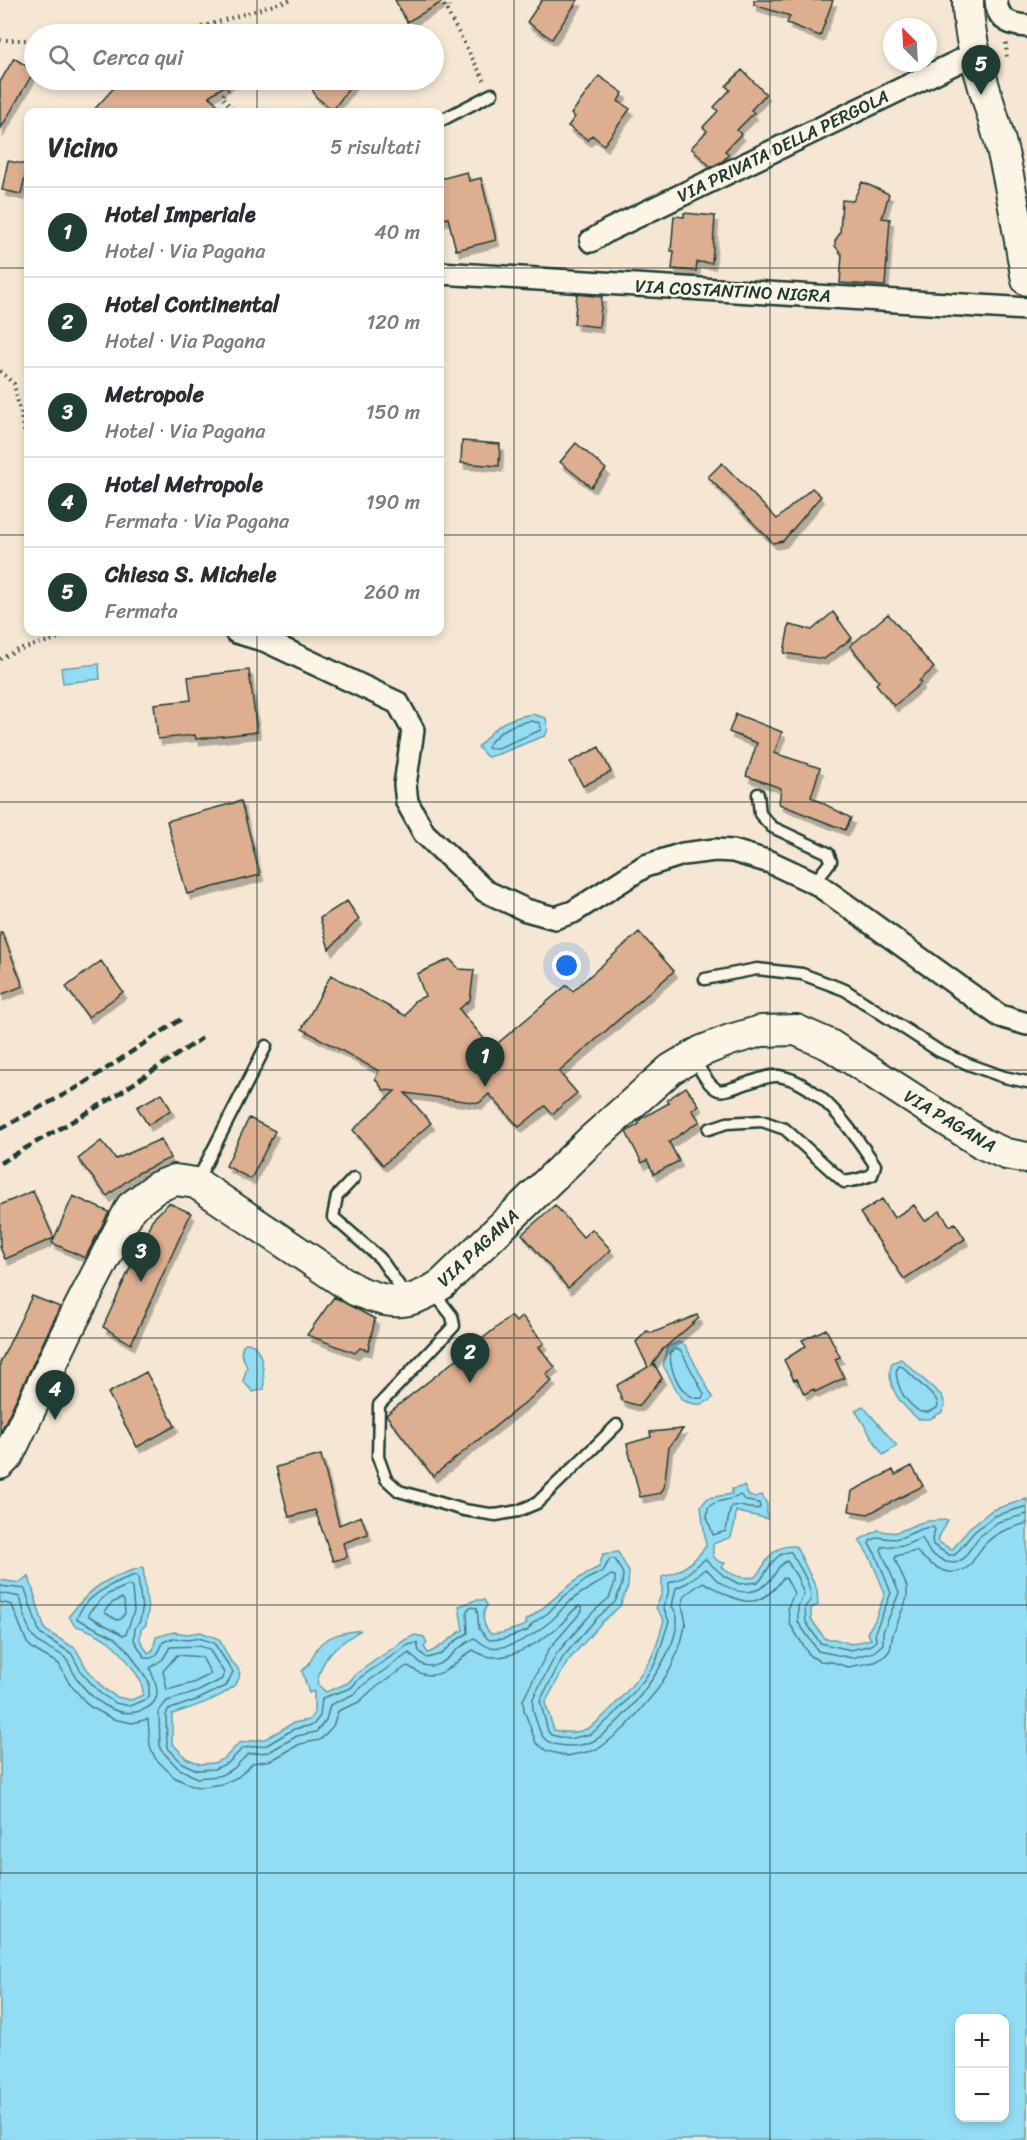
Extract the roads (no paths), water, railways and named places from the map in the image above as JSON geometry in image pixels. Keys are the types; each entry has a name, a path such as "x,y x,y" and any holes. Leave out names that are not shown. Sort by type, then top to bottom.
{"main road":[{"path":"968,0 968,14 976,53 1003,153 1027,280"},
{"name":"VIA PAGANA","path":"420,1295 441,1284 590,1141 671,1069 730,1040 761,1031 796,1030 830,1045 983,1144 1006,1154 1027,1158"},
{"path":"0,1464 8,1456 67,1332 131,1207 157,1187 175,1180 196,1183 354,1290 384,1301 420,1295"}],"street":[{"path":"996,0 997,11 1008,22 1027,26"},
{"name":"VIA PRIVATA DELLA PERGOLA","path":"591,241 609,230 976,53"},
{"name":"VIA COSTANTINO NIGRA","path":"444,273 1027,309"},
{"path":"249,636 266,641 398,703 413,730 405,785 407,802 424,833 485,891 526,910 555,918 573,912 645,866 683,854 715,850 733,851 770,862 817,884 1000,1016 1027,1024"}],"lane":[{"path":"444,119 492,94"},
{"path":"758,794 760,814 772,827 828,853 831,861 817,884"},
{"path":"705,979 757,969 802,974 845,990 939,1051 1004,1077 1027,1082"},
{"path":"196,1183 266,1046"},
{"path":"693,1057 716,1089 723,1091 757,1079 777,1076 794,1080 816,1094 848,1128 875,1165 872,1175 844,1182 785,1129 762,1121 727,1123 709,1129"},
{"path":"354,1178 337,1196 333,1217 380,1258 399,1283 452,1316 454,1326 379,1405 378,1457 386,1479 399,1491 464,1510 496,1515 518,1511 537,1503 617,1425"}],"water":[{"path":"99,664 100,679 63,683 61,668"},
{"path":"532,714 546,718 548,730 545,736 487,757 478,747 501,724"},
{"path":"678,1342 685,1345 713,1398 705,1403 694,1404 682,1400 663,1365 667,1347"},
{"path":"246,1343 256,1348 262,1361 264,1389 253,1392 243,1381 247,1367 241,1353"},
{"path":"901,1359 942,1396 945,1405 942,1412 930,1419 918,1419 906,1408 892,1387 890,1379 892,1363"},
{"path":"863,1406 897,1446 883,1455 855,1410"},
{"path":"744,1486 749,1496 762,1495 767,1504 767,1519 736,1511 731,1537 713,1544 713,1556 719,1562 725,1563 722,1567 734,1575 745,1578 755,1577 775,1551 787,1546 796,1546 817,1590 818,1605 811,1608 811,1619 825,1639 851,1644 871,1639 867,1633 875,1620 885,1593 870,1557 859,1540 878,1530 897,1532 923,1522 948,1520 937,1541 952,1550 969,1528 992,1510 1027,1499 1027,2140 0,2140 0,1580 19,1583 29,1577 45,1630 76,1649 87,1669 104,1689 117,1697 131,1700 143,1695 143,1691 139,1678 127,1660 108,1641 74,1625 69,1616 85,1597 101,1584 143,1567 148,1611 146,1625 141,1629 140,1640 148,1653 153,1650 156,1637 174,1632 187,1634 201,1632 219,1639 230,1660 239,1671 239,1679 225,1693 172,1714 172,1743 186,1758 200,1764 214,1763 225,1758 239,1743 265,1739 293,1723 309,1720 314,1713 314,1691 309,1693 302,1671 310,1663 319,1646 329,1638 361,1630 337,1646 322,1665 317,1684 326,1692 348,1683 357,1673 415,1635 424,1637 427,1643 424,1647 428,1653 438,1648 463,1630 459,1606 476,1600 484,1600 487,1605 484,1621 491,1634 524,1626 527,1623 525,1621 570,1585 599,1567 603,1554 618,1552 629,1572 628,1586 620,1606 602,1622 568,1661 545,1703 554,1730 574,1732 586,1729 601,1718 621,1698 650,1660 664,1620 656,1608 662,1593 662,1577 692,1562 706,1546 701,1506 708,1498 732,1494 732,1489"}],"railway":[{"path":"0,1129 80,1086 181,1019"},
{"path":"0,1163 109,1100 202,1038"}],"place":[{"name":"Chiesa S. Michele","path":"981,95"},
{"name":"Hotel Imperiale","path":"485,1087"},
{"name":"Metropole","path":"141,1282"},
{"name":"Hotel Continental","path":"470,1383"},
{"name":"Hotel Metropole","path":"55,1420"}]}
